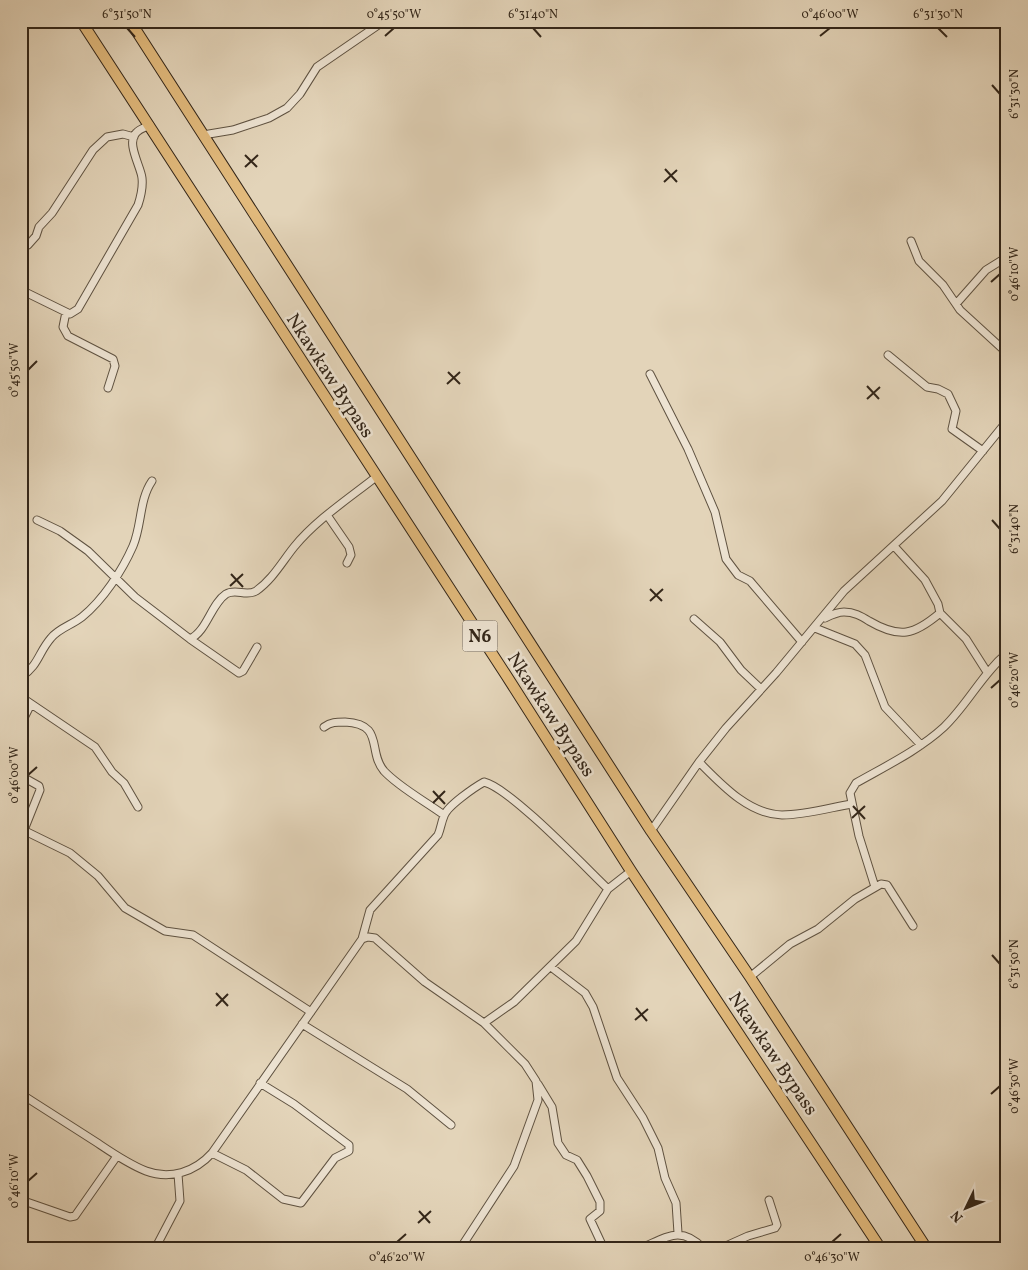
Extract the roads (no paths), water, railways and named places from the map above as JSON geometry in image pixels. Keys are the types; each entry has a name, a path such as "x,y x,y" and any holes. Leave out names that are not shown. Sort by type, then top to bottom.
{"highway":[{"name":"Nkawkaw Bypass","path":"81,21 506,675 631,871 881,1249"},
{"name":"Nkawkaw Bypass","path":"130,21 651,831 750,976 927,1249"}],"street":[{"path":"370,21 376,28"},
{"path":"203,135 233,130 279,114 300,94 317,67 384,21"},
{"path":"21,290 66,312 73,312 83,302 138,205 141,196 142,175 138,166 134,137 137,132 150,125"},
{"path":"21,245 28,245 36,236 39,227 52,213 93,150 107,137 123,134 134,137"},
{"path":"911,241 919,261 943,285 956,304 1007,353"},
{"path":"956,304 986,270 1007,257"},
{"path":"66,312 63,327 68,336 113,359 115,366 108,388"},
{"path":"888,355 927,387 938,389 948,394 956,411 952,429 983,451"},
{"path":"650,374 715,512 726,559 738,575 750,581 802,642"},
{"path":"651,831 699,762 760,689 824,618 844,591 942,501 1007,421"},
{"path":"190,639 199,632 225,595 232,591 247,594 256,591 281,567 294,547 327,515 376,477"},
{"path":"21,677 37,664 50,638 92,609 114,579 133,546 139,528 145,491 152,481"},
{"path":"327,515 349,547 351,555 347,563"},
{"path":"37,520 60,531 88,551 114,579 157,616 238,673 243,671 257,648"},
{"path":"894,546 925,580 935,598 940,613 966,639 987,672"},
{"path":"824,618 842,612 854,613 880,628 902,634 916,631 940,613"},
{"path":"694,619 720,642 741,670 760,689"},
{"path":"815,628 855,644 865,655 885,707 921,745"},
{"path":"875,887 851,804 850,793 856,783 921,745 945,726 973,693 987,672 1007,653"},
{"path":"21,697 95,747 112,772 124,783 138,807"},
{"path":"21,724 31,704"},
{"path":"324,727 331,722 355,723 363,726 372,733 383,769 444,815"},
{"path":"699,762 722,785 762,812 782,815 851,804"},
{"path":"21,776 39,786 40,790 22,830 70,853 86,865 125,908 165,931 193,935 311,1012"},
{"path":"21,1094 117,1156 147,1171 178,1174 192,1170 202,1164 212,1153 362,939 370,910 438,835 443,825 444,815 455,803 481,784 493,785 553,836 608,889"},
{"path":"484,1023 514,1002 551,967 576,941 608,889 631,871"},
{"path":"750,976 790,944 818,929 855,899 881,884 887,885 913,926"},
{"path":"362,939 375,938 425,982 484,1023 525,1064 552,1107 558,1143 566,1155 577,1160 588,1176 600,1202 600,1212 590,1219 604,1249"},
{"path":"551,967 585,992 594,1007 618,1078 643,1118 658,1148 665,1178 676,1203 678,1233"},
{"path":"302,1024 407,1089 451,1125"},
{"path":"460,1249 514,1166 538,1100 536,1081"},
{"path":"212,1153 253,1175 273,1193 283,1199 301,1203 335,1158 349,1150 349,1145 294,1104 260,1083"},
{"path":"21,1200 75,1216 117,1156"},
{"path":"158,1243 180,1201 178,1174"},
{"path":"719,1249 748,1236 776,1228 777,1225 769,1200"},
{"path":"639,1249 678,1233 690,1237 704,1249"}]}
